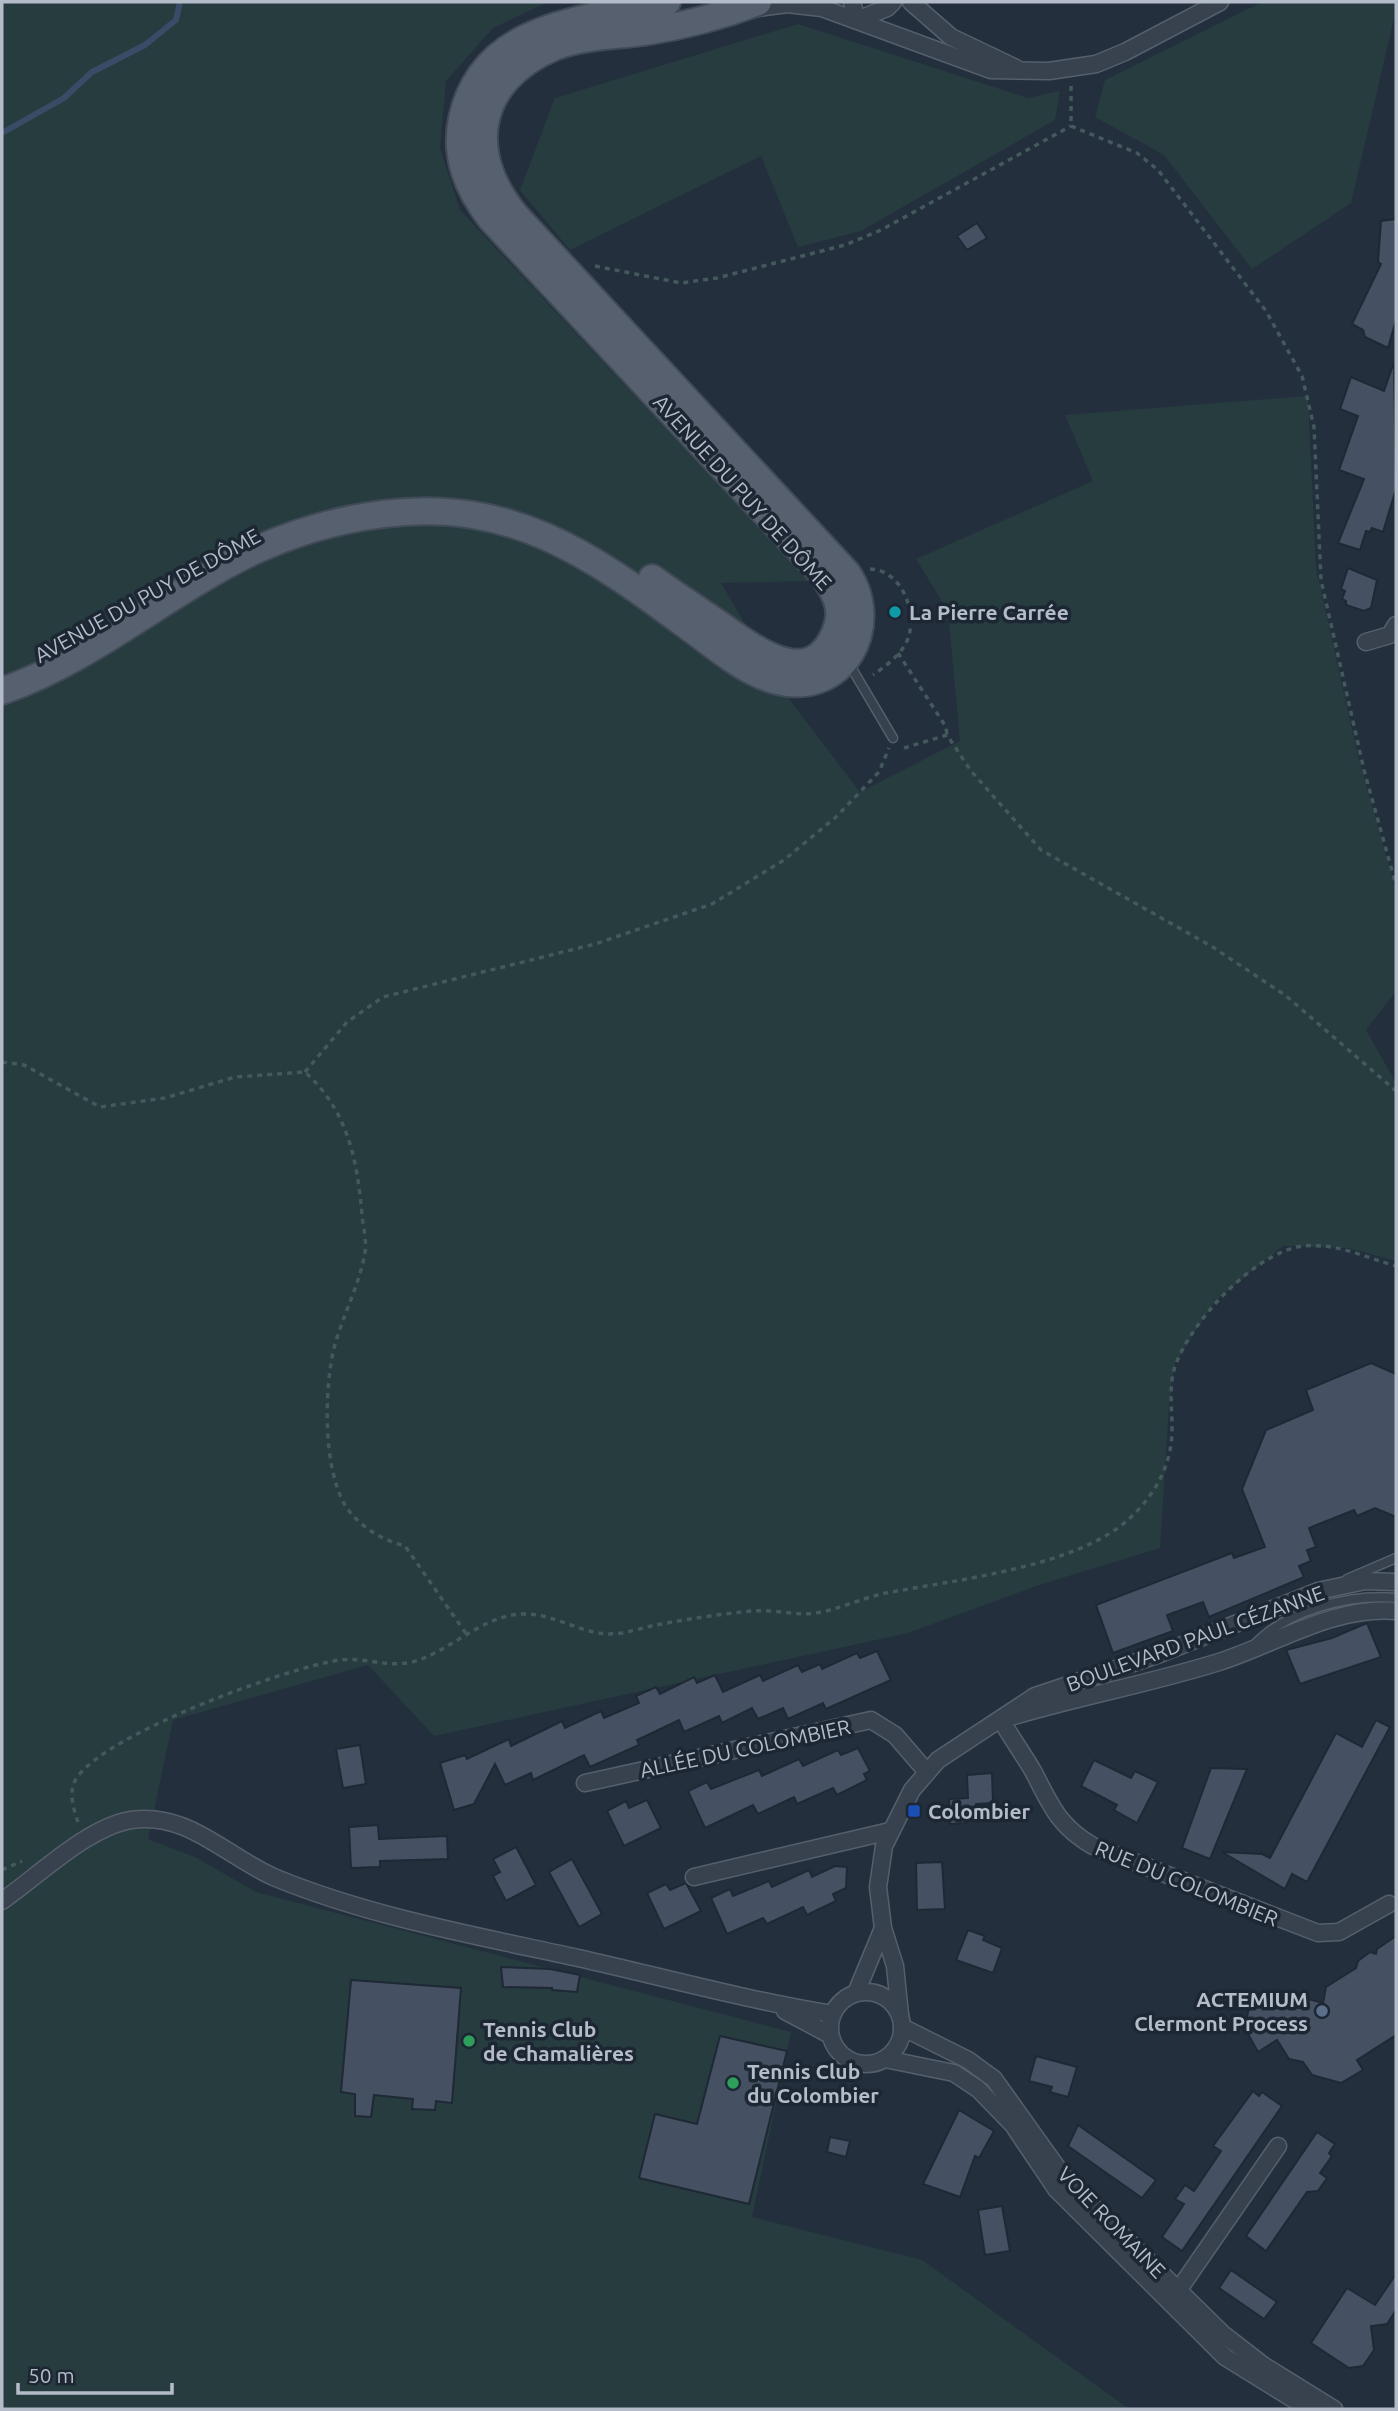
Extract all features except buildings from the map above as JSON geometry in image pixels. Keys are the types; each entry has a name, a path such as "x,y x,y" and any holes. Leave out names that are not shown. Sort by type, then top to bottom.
{"main road":[{"name":"AVENUE DU PUY DE DÔME","path":"2,673 83,635 195,564 262,530 344,504 405,496 453,495 495,501 569,527 611,549 772,659 802,661 816,655 839,651 856,643 862,617 860,597 848,573 604,326 482,208 462,165 462,120 480,77 514,44 569,21 667,2"},
{"path":"604,326 562,265 506,205 488,172 482,130 495,97 522,66 555,47 700,21 758,2"},
{"name":"AVENUE DU PUY DE DÔME","path":"2,691 92,649 215,571 272,543 357,519 410,512 451,512 490,518 554,538 603,565 748,669 776,681 797,683 816,680 839,651 839,618 833,589 604,326"}],"street":[{"path":"852,2 858,20"},
{"path":"858,20 887,8 893,2"},
{"path":"911,2 951,37 1021,71"},
{"path":"732,11 804,4 858,20 991,70 1021,71 1071,70 1125,52 1220,2"},
{"path":"1366,642 1390,635 1396,625"},
{"name":"BOULEVARD PAUL CÉZANNE","path":"901,2021 895,1966 883,1928 878,1886 884,1846 890,1831 926,1772 949,1751 1035,1696 1160,1654 1318,1591 1365,1581 1396,1582"},
{"name":"BOULEVARD PAUL CÉZANNE","path":"1001,1720 1057,1702 1199,1668 1246,1653 1351,1612 1396,1611"},
{"name":"ALLÉE DU COLOMBIER","path":"585,1783 872,1720 895,1735 926,1772"},
{"name":"RUE DU COLOMBIER","path":"1001,1720 1032,1769 1052,1811 1076,1836 1093,1846 1318,1933 1339,1932 1389,1904"},
{"path":"2,1901 83,1842 113,1825 132,1820 157,1819 198,1833 258,1870 337,1899 468,1934 774,2005 832,2014"},
{"path":"694,1877 890,1831"},
{"name":"BOULEVARD PAUL CÉZANNE","path":"856,1993 883,1928"},
{"path":"774,2005 830,2035 843,2057 856,2063 872,2064 885,2059 895,2049 901,2021 893,2005 881,1996 856,1993 845,1999 832,2014 830,2035"},
{"name":"VOIE ROMAINE","path":"901,2021 968,2060 994,2079 1066,2180 1174,2296 1226,2357 1308,2409"},
{"name":"VOIE ROMAINE","path":"885,2059 954,2073 978,2089 1013,2125 1056,2189 1174,2296 1263,2365 1334,2409"},
{"path":"1174,2296 1278,2146"}],"lane":[{"path":"839,651 862,682 893,738"},
{"path":"1318,1591 1396,1558"},
{"path":"1246,1653 1262,1635 1308,1612 1349,1600 1396,1598"}],"path":[{"path":"1071,70 1071,126"},
{"path":"562,265 592,265 681,283 717,278 845,245 881,230 1071,126"},
{"path":"1071,126 1137,153 1158,170 1266,312 1294,357 1312,408 1321,580 1363,770 1396,885"},
{"path":"848,573 874,569 884,572 904,593 911,616 909,637 898,653 887,665 862,682"},
{"path":"898,653 971,771 1041,850 1212,946 1274,988 1396,1091"},
{"path":"886,754 947,736"},
{"path":"2,1062 24,1065 100,1107 165,1098 235,1077 305,1072 347,1022 383,997 595,944 712,904 784,860 836,817 878,772 893,738"},
{"path":"305,1072 324,1090 346,1128 359,1180 366,1251 333,1351 326,1419 335,1476 346,1506 381,1540 405,1546 467,1635"},
{"path":"83,1842 73,1806 74,1781 90,1765 146,1728 284,1674 342,1660 390,1664 411,1662 504,1618 524,1614 610,1634 752,1611 811,1614 869,1597 1020,1566 1086,1544 1125,1523 1149,1497 1161,1477 1172,1447 1174,1368 1203,1320 1234,1284 1258,1267 1300,1247 1348,1249 1396,1266"}],"green space":[{"path":"2,2 548,2 493,28 446,81 440,148 460,210 809,581 721,583 789,699 860,792 960,741 948,611 916,559 1093,481 1065,415 1308,396 1316,568 1358,756 1396,891 1396,991 1366,1030 1396,1083 1396,1261 1348,1248 1283,1246 1215,1301 1175,1363 1169,1404 1160,1548 1039,1585 908,1633 434,1736 368,1665 173,1720 148,1839 197,1858 256,1892 791,2032 752,2217 922,2260 1129,2409 2,2409"},
{"path":"1262,2 1396,2 1396,10 1351,203 1252,269 1164,155 1095,117 1105,80"},
{"path":"798,24 1028,98 1060,91 1055,120 861,231 798,247 761,156 570,250 520,190 555,98"}],"waterway":[{"path":"2,133 64,98 92,72 145,45 176,20 180,2"}],"place":[{"name":"La Pierre Carrée","path":"895,612"},
{"name":"Colombier","path":"914,1811"},
{"name":"ACTEMIUM Clermont Process","path":"1322,2011"},
{"name":"Tennis Club de Chamalières","path":"469,2041"},
{"name":"Tennis Club du Colombier","path":"733,2083"}]}
